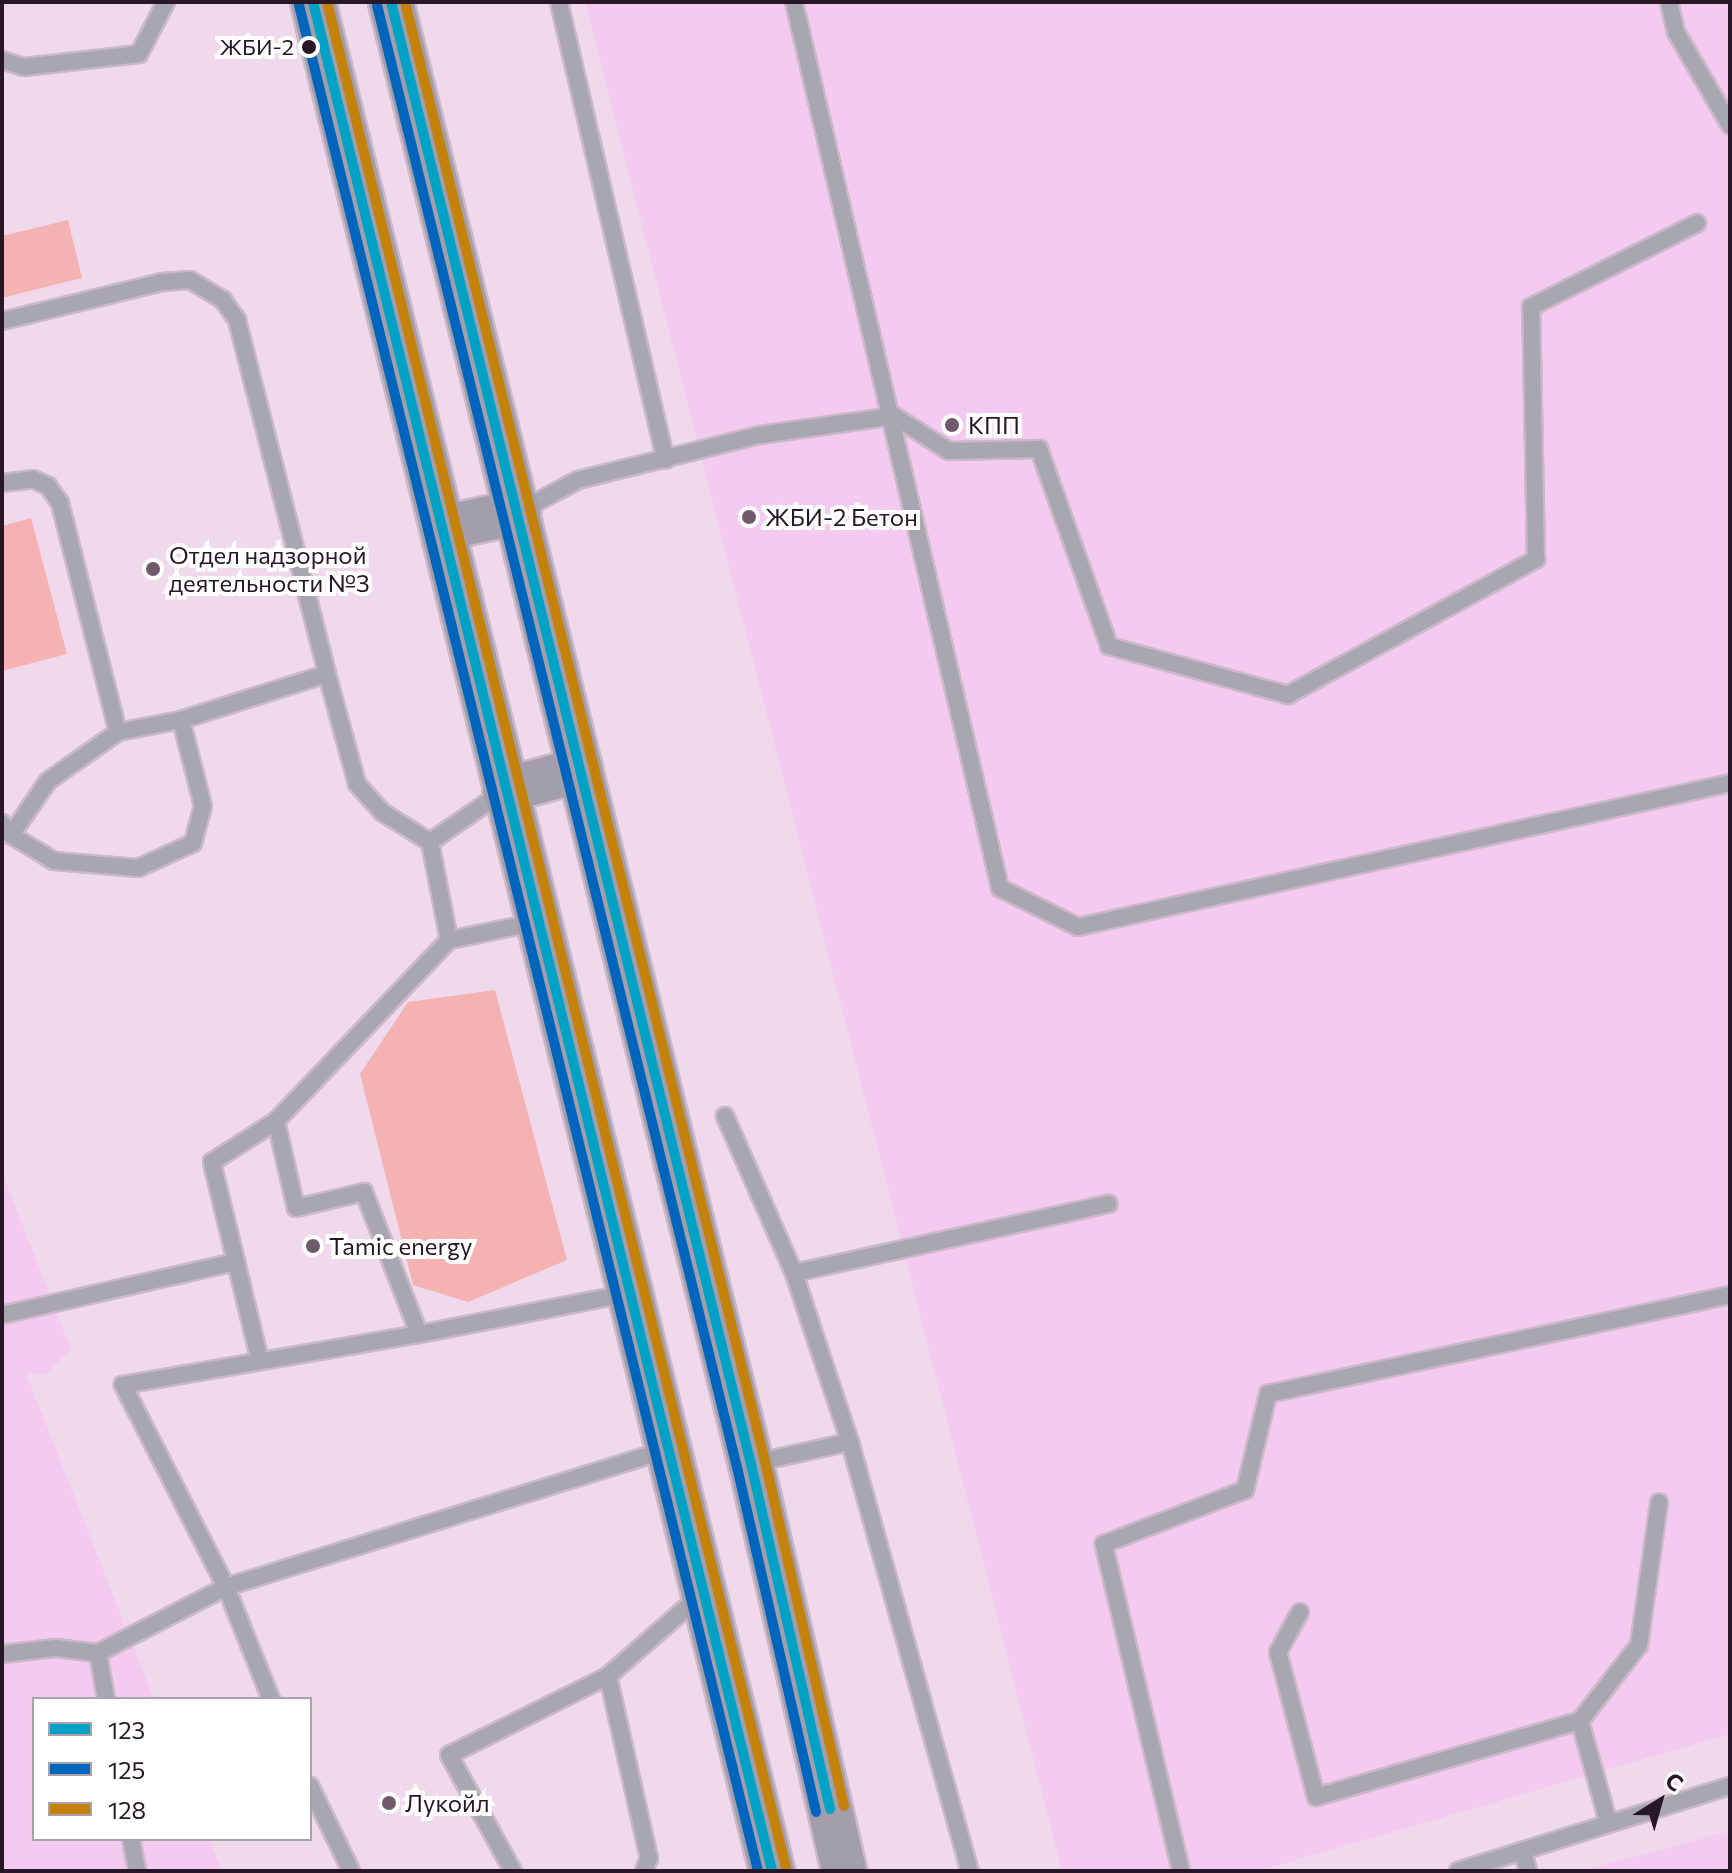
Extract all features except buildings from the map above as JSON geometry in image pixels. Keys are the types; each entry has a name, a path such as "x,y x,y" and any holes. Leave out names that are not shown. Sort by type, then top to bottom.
{"main road":[{"path":"313,2 772,1871"},
{"path":"391,2 751,1464 844,1871"},
{"path":"443,528 518,512"},
{"path":"505,790 580,770"}],"lane":[{"path":"2,60 24,67 139,54 166,2"},
{"path":"559,2 666,460"},
{"path":"794,2 894,416 1000,888 1078,927 1730,783"},
{"path":"1669,2 1676,32 1730,125"},
{"path":"518,512 578,480 760,435 894,416 949,451 1039,449 1109,646 1288,695 1536,559 1531,307 1697,223"},
{"path":"2,321 162,282 190,280 223,300 237,320 357,784 382,812 430,842 449,940"},
{"path":"2,483 33,479 48,486 60,503 118,732"},
{"path":"181,720 203,806 193,843 138,868 54,861 7,829 48,781 118,732 181,720 327,674"},
{"path":"430,842 505,790"},
{"path":"260,1361 212,1162 276,1121 449,940 538,922"},
{"path":"725,1116 794,1273 850,1442 970,1871"},
{"path":"276,1121 296,1208 364,1192 419,1334"},
{"path":"794,1273 1109,1204"},
{"path":"2,1315 236,1262"},
{"path":"270,1697 226,1587 123,1385 419,1334 631,1292"},
{"path":"1181,1871 1104,1544 1245,1490 1268,1394 1730,1295"},
{"path":"751,1464 850,1442"},
{"path":"2,1654 56,1648 98,1653 226,1587 670,1448"},
{"path":"1300,1612 1278,1652 1316,1797 1580,1721 1639,1645 1659,1502"},
{"path":"513,1871 449,1755 608,1676 705,1591"},
{"path":"98,1653 106,1697"},
{"path":"608,1676 649,1858 644,1871"},
{"path":"1580,1721 1608,1821"},
{"path":"1458,1871 1523,1853 1608,1821 1730,1786"},
{"path":"312,1790 351,1871"},
{"path":"131,1841 137,1871"},
{"path":"1523,1853 1528,1871"}],"shaded area":[{"path":"585,2 1730,2 1730,1734 1258,1871 1062,1871"},
{"path":"68,220 82,278 2,298 2,236"},
{"path":"31,518 67,654 2,671 2,526"},
{"path":"495,990 567,1260 468,1302 413,1285 360,1074 408,1002"},
{"path":"2,1172 71,1349 46,1374 26,1373 153,1697 32,1697 32,1841 210,1841 222,1871 2,1871"},
{"path":"1730,1831 1730,1871 1582,1871"}],"transit line":[{"name":"123","path":"313,2 772,1871"},
{"name":"128","path":"327,2 786,1868"},
{"name":"123","path":"391,2 751,1464 830,1809"},
{"name":"128","path":"405,2 765,1461 844,1806"},
{"name":"125","path":"299,5 758,1871"},
{"name":"125","path":"377,5 737,1467 816,1812"}],"place":[{"name":"ЖБИ-2","path":"309,47"},
{"name":"КПП","path":"952,425"},
{"name":"ЖБИ-2 Бетон","path":"749,517"},
{"name":"Отдел надзорной деятельности №3","path":"153,569"},
{"name":"Tamic energy","path":"313,1246"},
{"name":"Лукойл","path":"389,1803"}]}
